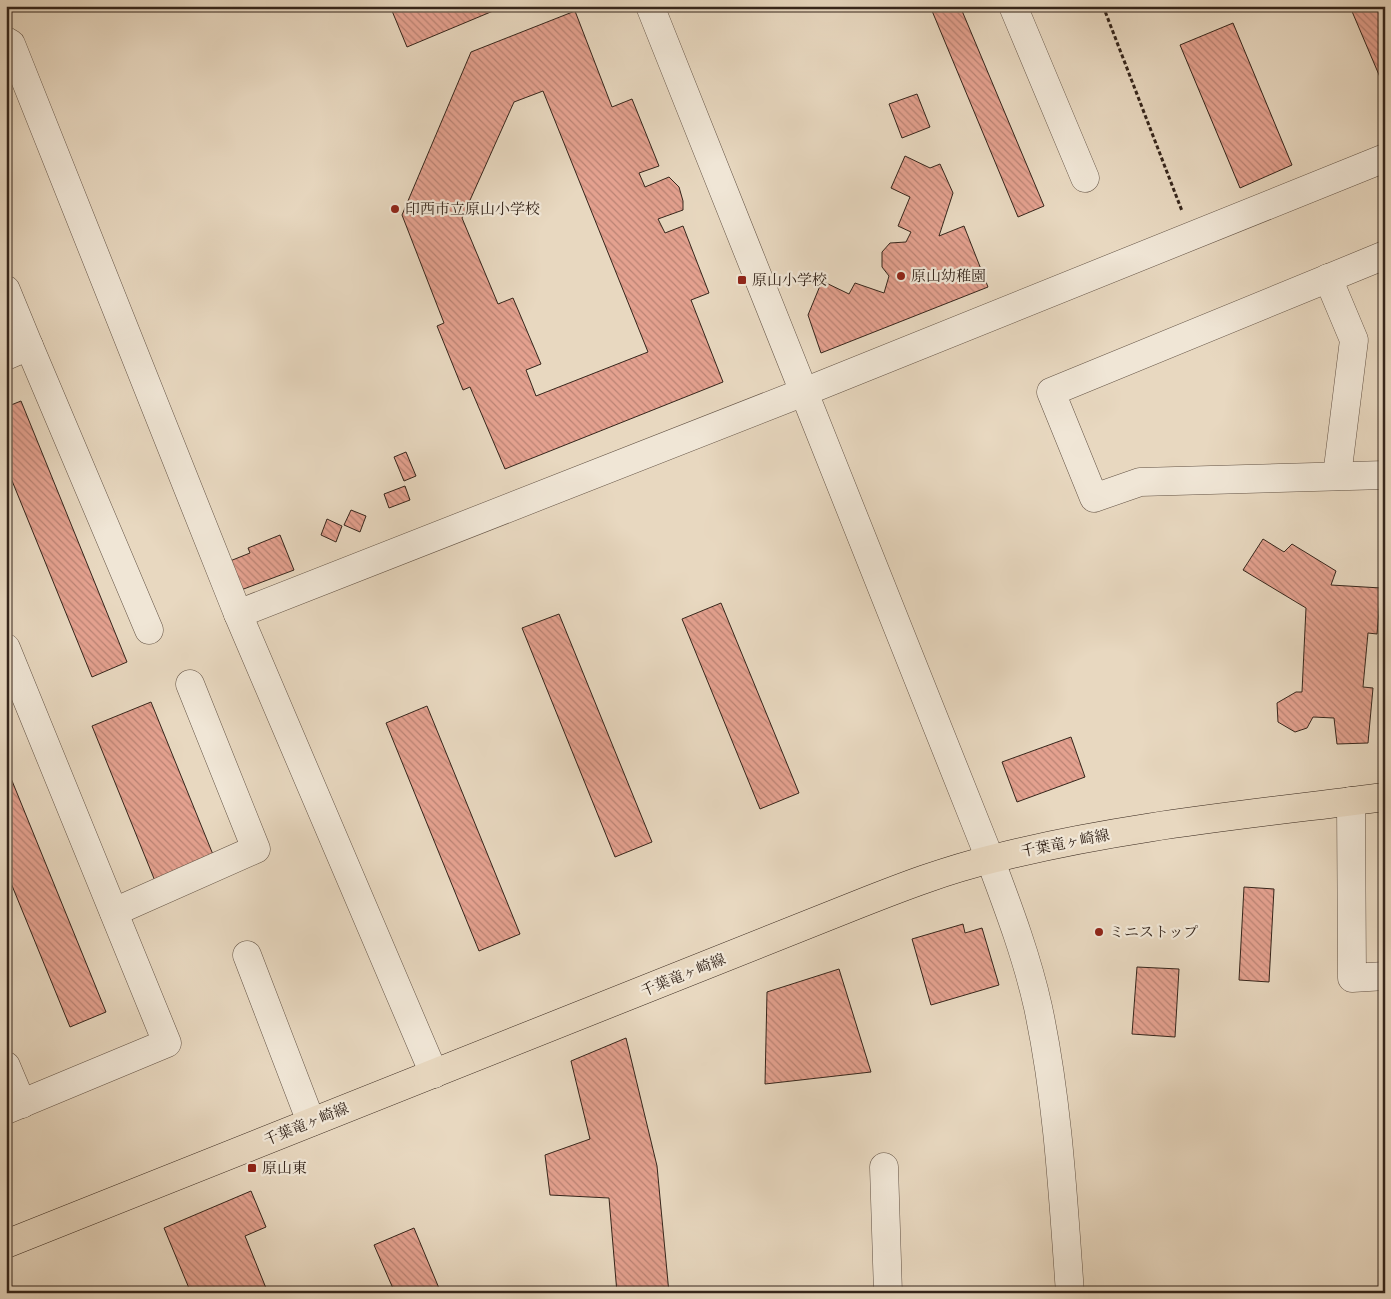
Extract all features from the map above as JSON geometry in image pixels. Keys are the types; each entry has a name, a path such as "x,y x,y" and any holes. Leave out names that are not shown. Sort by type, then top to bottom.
{"main road":[{"name":"千葉竜ヶ崎線","path":"6,1244 902,887 990,859 1131,830 1385,797"}],"street":[{"path":"650,6 990,859 1016,931 1037,1005 1052,1083 1070,1293"},
{"path":"1013,6 1085,178"},
{"path":"6,40 11,44 238,614 434,1074"},
{"path":"238,614 804,392 1385,158"},
{"path":"1385,255 1051,392 1094,498 1140,482 1385,475"},
{"path":"1328,278 1354,340 1337,476"},
{"path":"6,290 18,351 149,630"},
{"path":"6,648 167,1043 14,1107 6,1066"},
{"path":"114,912 256,849 190,684"},
{"path":"1351,801 1352,978 1385,976"},
{"path":"247,955 311,1122"},
{"path":"884,1167 888,1293"}],"path":[{"path":"1102,6 1192,236"}],"building":[{"path":"390,6 505,6 407,47"},
{"path":"930,6 960,6 1044,206 1018,217"},
{"path":"1358,6 1385,6 1385,89 1351,9"},
{"path":"575,11 612,107 632,99 659,166 639,173 645,187 669,177 679,187 683,201 683,210 658,219 665,233 683,226 709,293 691,300 723,382 505,469 470,387 463,390 437,326 444,323 402,215 471,52","holes":["543,91 648,352 536,396 526,370 541,364 513,298 498,304 462,218 514,102"]},
{"path":"1233,23 1292,165 1240,188 1180,45"},
{"path":"917,94 930,127 902,138 889,104"},
{"path":"905,156 930,168 940,164 953,193 939,236 964,226 988,287 821,353 808,315 822,281 849,294 855,283 884,293 889,276 882,267 882,252 890,243 906,242 911,232 898,226 910,197 891,188"},
{"path":"21,401 127,662 92,677 6,466 6,407"},
{"path":"406,452 416,476 404,481 394,457"},
{"path":"405,486 410,500 389,508 384,494"},
{"path":"351,510 366,516 360,532 344,525"},
{"path":"327,519 342,526 336,542 321,535"},
{"path":"280,535 294,570 241,590 230,561 250,553 248,548"},
{"path":"1263,539 1284,552 1292,544 1336,571 1331,585 1381,588 1377,634 1368,633 1363,687 1373,688 1368,743 1337,744 1334,718 1313,717 1307,728 1295,732 1278,722 1277,703 1296,692 1302,692 1306,608 1243,570"},
{"path":"721,603 799,793 760,809 682,619"},
{"path":"559,614 652,842 615,857 522,628"},
{"path":"151,702 214,857 155,881 92,726"},
{"path":"427,706 520,934 479,951 386,723"},
{"path":"1071,737 1085,777 1017,802 1002,762"},
{"path":"6,766 106,1012 70,1027 6,871"},
{"path":"1244,887 1274,889 1269,982 1239,980"},
{"path":"963,924 965,933 982,928 999,985 931,1005 912,939"},
{"path":"1137,967 1179,969 1175,1037 1132,1034"},
{"path":"839,969 871,1072 765,1084 767,992"},
{"path":"626,1038 657,1166 669,1293 617,1293 609,1198 550,1195 545,1155 590,1139 571,1061"},
{"path":"251,1191 266,1227 245,1236 268,1293 191,1293 164,1228"},
{"path":"414,1228 441,1293 395,1293 374,1245"}],"place":[{"name":"印西市立原山小学校","path":"395,209"},
{"name":"原山幼稚園","path":"901,276"},
{"name":"原山小学校","path":"742,280"},
{"name":"ミニストップ","path":"1099,932"},
{"name":"原山東","path":"252,1168"}]}
